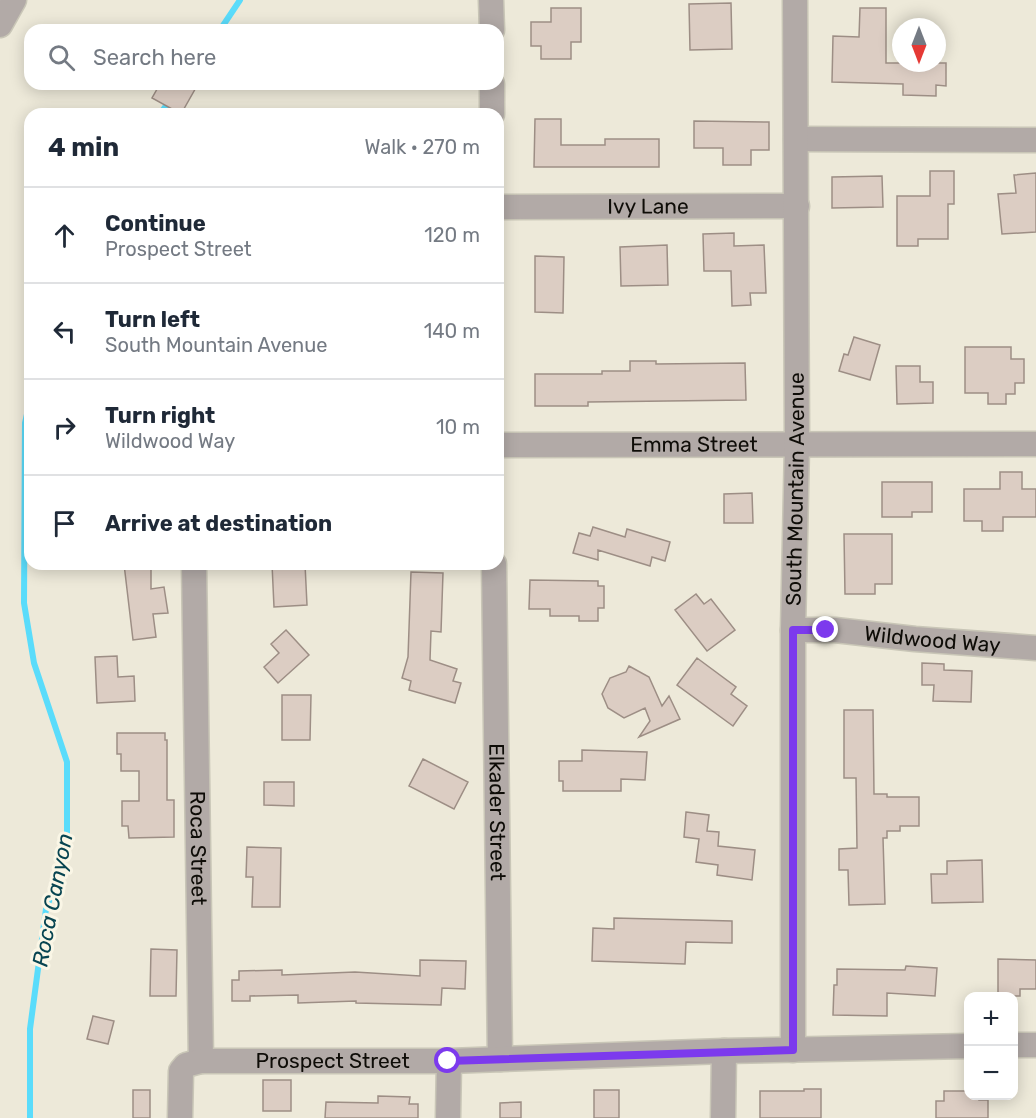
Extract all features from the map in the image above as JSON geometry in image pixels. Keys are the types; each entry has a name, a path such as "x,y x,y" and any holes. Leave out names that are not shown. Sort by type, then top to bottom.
{"street":[{"path":"0,25 14,0"},
{"path":"491,0 492,24"},
{"name":"South Mountain Avenue","path":"793,1050 793,630 797,445 795,0"},
{"path":"492,90 492,108"},
{"path":"796,139 1036,140"},
{"name":"Ivy Lane","path":"504,207 797,206"},
{"name":"Emma Street","path":"504,445 1036,444"},
{"name":"Roca Street","path":"194,570 201,1061"},
{"name":"Elkader Street","path":"494,570 500,1059"},
{"name":"Wildwood Way","path":"793,630 835,630 915,639 1036,648"},
{"path":"1018,1046 1036,1045"},
{"name":"Prospect Street","path":"201,1061 448,1061 724,1051 964,1046"},
{"path":"723,1118 724,1051"},
{"path":"180,1118 181,1071 186,1065 201,1061"},
{"path":"448,1061 448,1118"}],"building":[{"path":"731,3 732,49 690,50 689,4"},
{"path":"551,8 581,8 581,42 571,42 571,59 541,59 541,46 531,46 531,22 551,22"},
{"path":"860,8 886,8 886,63 892,63 892,72 946,72 946,86 936,85 936,96 903,95 903,84 832,82 833,36 859,37"},
{"path":"157,90 195,90 184,108 170,108 152,98"},
{"path":"535,119 561,119 561,145 605,145 605,139 659,139 659,167 534,167"},
{"path":"694,121 769,122 769,150 751,150 751,165 723,165 723,148 694,148"},
{"path":"930,171 954,171 954,204 948,204 948,239 918,239 918,246 897,246 897,196 930,196"},
{"path":"1036,173 1036,232 1002,234 998,194 1016,193 1014,175"},
{"path":"882,176 883,207 832,208 832,177"},
{"path":"734,233 734,246 764,245 766,293 750,293 751,305 732,306 731,271 704,271 703,234"},
{"path":"667,245 668,285 621,286 620,247"},
{"path":"535,256 564,257 563,313 535,312"},
{"path":"854,337 880,345 870,380 839,371 844,354 848,355"},
{"path":"965,347 1011,347 1011,359 1024,359 1024,383 1015,383 1015,394 1006,394 1006,404 988,404 988,393 965,393"},
{"path":"630,361 656,361 656,364 745,363 746,400 588,402 588,406 535,406 535,374 602,374 602,371 630,371"},
{"path":"896,366 920,366 920,382 933,382 933,403 897,404"},
{"path":"1000,472 1022,472 1022,489 1036,489 1036,517 1003,517 1003,531 982,531 982,521 964,521 964,489 1000,489"},
{"path":"882,482 932,482 932,512 912,512 912,517 882,517"},
{"path":"752,493 753,523 724,523 724,494"},
{"path":"593,527 625,537 627,529 670,542 665,561 652,557 650,566 598,550 598,560 573,553 579,533 590,536"},
{"path":"844,534 892,534 892,584 875,584 875,594 845,594"},
{"path":"125,570 151,570 151,589 164,587 168,613 153,614 156,637 133,640"},
{"path":"272,570 305,570 307,605 274,607"},
{"path":"411,572 443,573 441,632 431,631 430,660 457,669 453,681 461,683 455,703 409,690 411,681 402,678 408,657"},
{"path":"530,580 598,581 598,586 604,586 604,608 598,608 598,621 579,621 579,616 550,616 550,609 529,609"},
{"path":"696,594 704,604 711,599 735,630 707,651 675,610"},
{"path":"286,630 309,655 278,683 264,667 279,653 271,644"},
{"path":"117,656 118,677 134,676 135,701 97,703 95,657"},
{"path":"697,658 736,687 731,694 747,706 733,726 677,685"},
{"path":"922,663 944,664 944,670 972,671 971,702 933,701 934,685 922,685"},
{"path":"629,666 649,677 662,706 669,696 680,719 639,737 650,721 645,708 624,718 608,708 602,694 610,678 626,672"},
{"path":"282,695 311,695 310,740 282,740"},
{"path":"844,710 873,710 874,794 887,794 887,797 919,797 919,826 900,826 900,831 887,831 887,838 883,838 885,904 849,905 848,870 839,870 839,849 857,848 856,778 844,778"},
{"path":"117,733 165,733 167,800 174,800 174,837 129,838 128,826 122,826 122,801 139,801 139,771 121,771 121,754 117,754"},
{"path":"582,750 647,752 645,780 621,779 621,791 563,791 563,781 559,781 559,761 582,761"},
{"path":"423,759 468,782 454,809 409,786"},
{"path":"264,782 294,782 294,806 264,805"},
{"path":"686,812 709,815 707,831 719,832 718,846 755,850 752,880 717,875 718,865 696,862 699,839 684,837"},
{"path":"247,847 281,848 280,907 252,907 253,877 246,877"},
{"path":"982,860 983,902 932,903 931,874 947,874 947,861"},
{"path":"614,918 732,921 732,943 686,942 685,964 592,961 593,928 614,929"},
{"path":"151,949 177,950 176,996 150,996"},
{"path":"998,959 1036,960 1036,989 1020,989 1020,996 1018,992 998,992"},
{"path":"420,960 466,961 465,989 442,988 441,1005 356,1003 356,1001 298,1003 298,995 250,996 250,1001 232,1001 232,980 239,980 239,971 282,970 282,975 355,972 420,976"},
{"path":"906,966 937,968 935,996 887,993 887,1016 833,1015 837,969 905,970"},
{"path":"93,1016 114,1021 108,1044 87,1039"},
{"path":"263,1080 291,1080 291,1111 263,1111"},
{"path":"804,1089 821,1089 821,1118 760,1118 760,1091 804,1091"},
{"path":"133,1090 150,1090 150,1118 133,1118"},
{"path":"594,1090 619,1090 619,1118 594,1118"},
{"path":"944,1091 964,1091 964,1100 988,1100 988,1118 936,1118 936,1101 944,1101"},
{"path":"378,1096 410,1097 409,1104 418,1104 418,1118 325,1118 326,1102 378,1103"},
{"path":"521,1102 521,1118 500,1118 500,1103"}],"waterway":[{"name":"Roca Canyon","path":"224,24 240,0"},
{"name":"Roca Canyon","path":"164,108 171,99"},
{"name":"Roca Canyon","path":"24,570 24,603 34,663 67,762 67,837 63,866 46,909 30,1029 30,1118"}],"route":[{"path":"448,1061 793,1050 793,630 826,630"}]}
